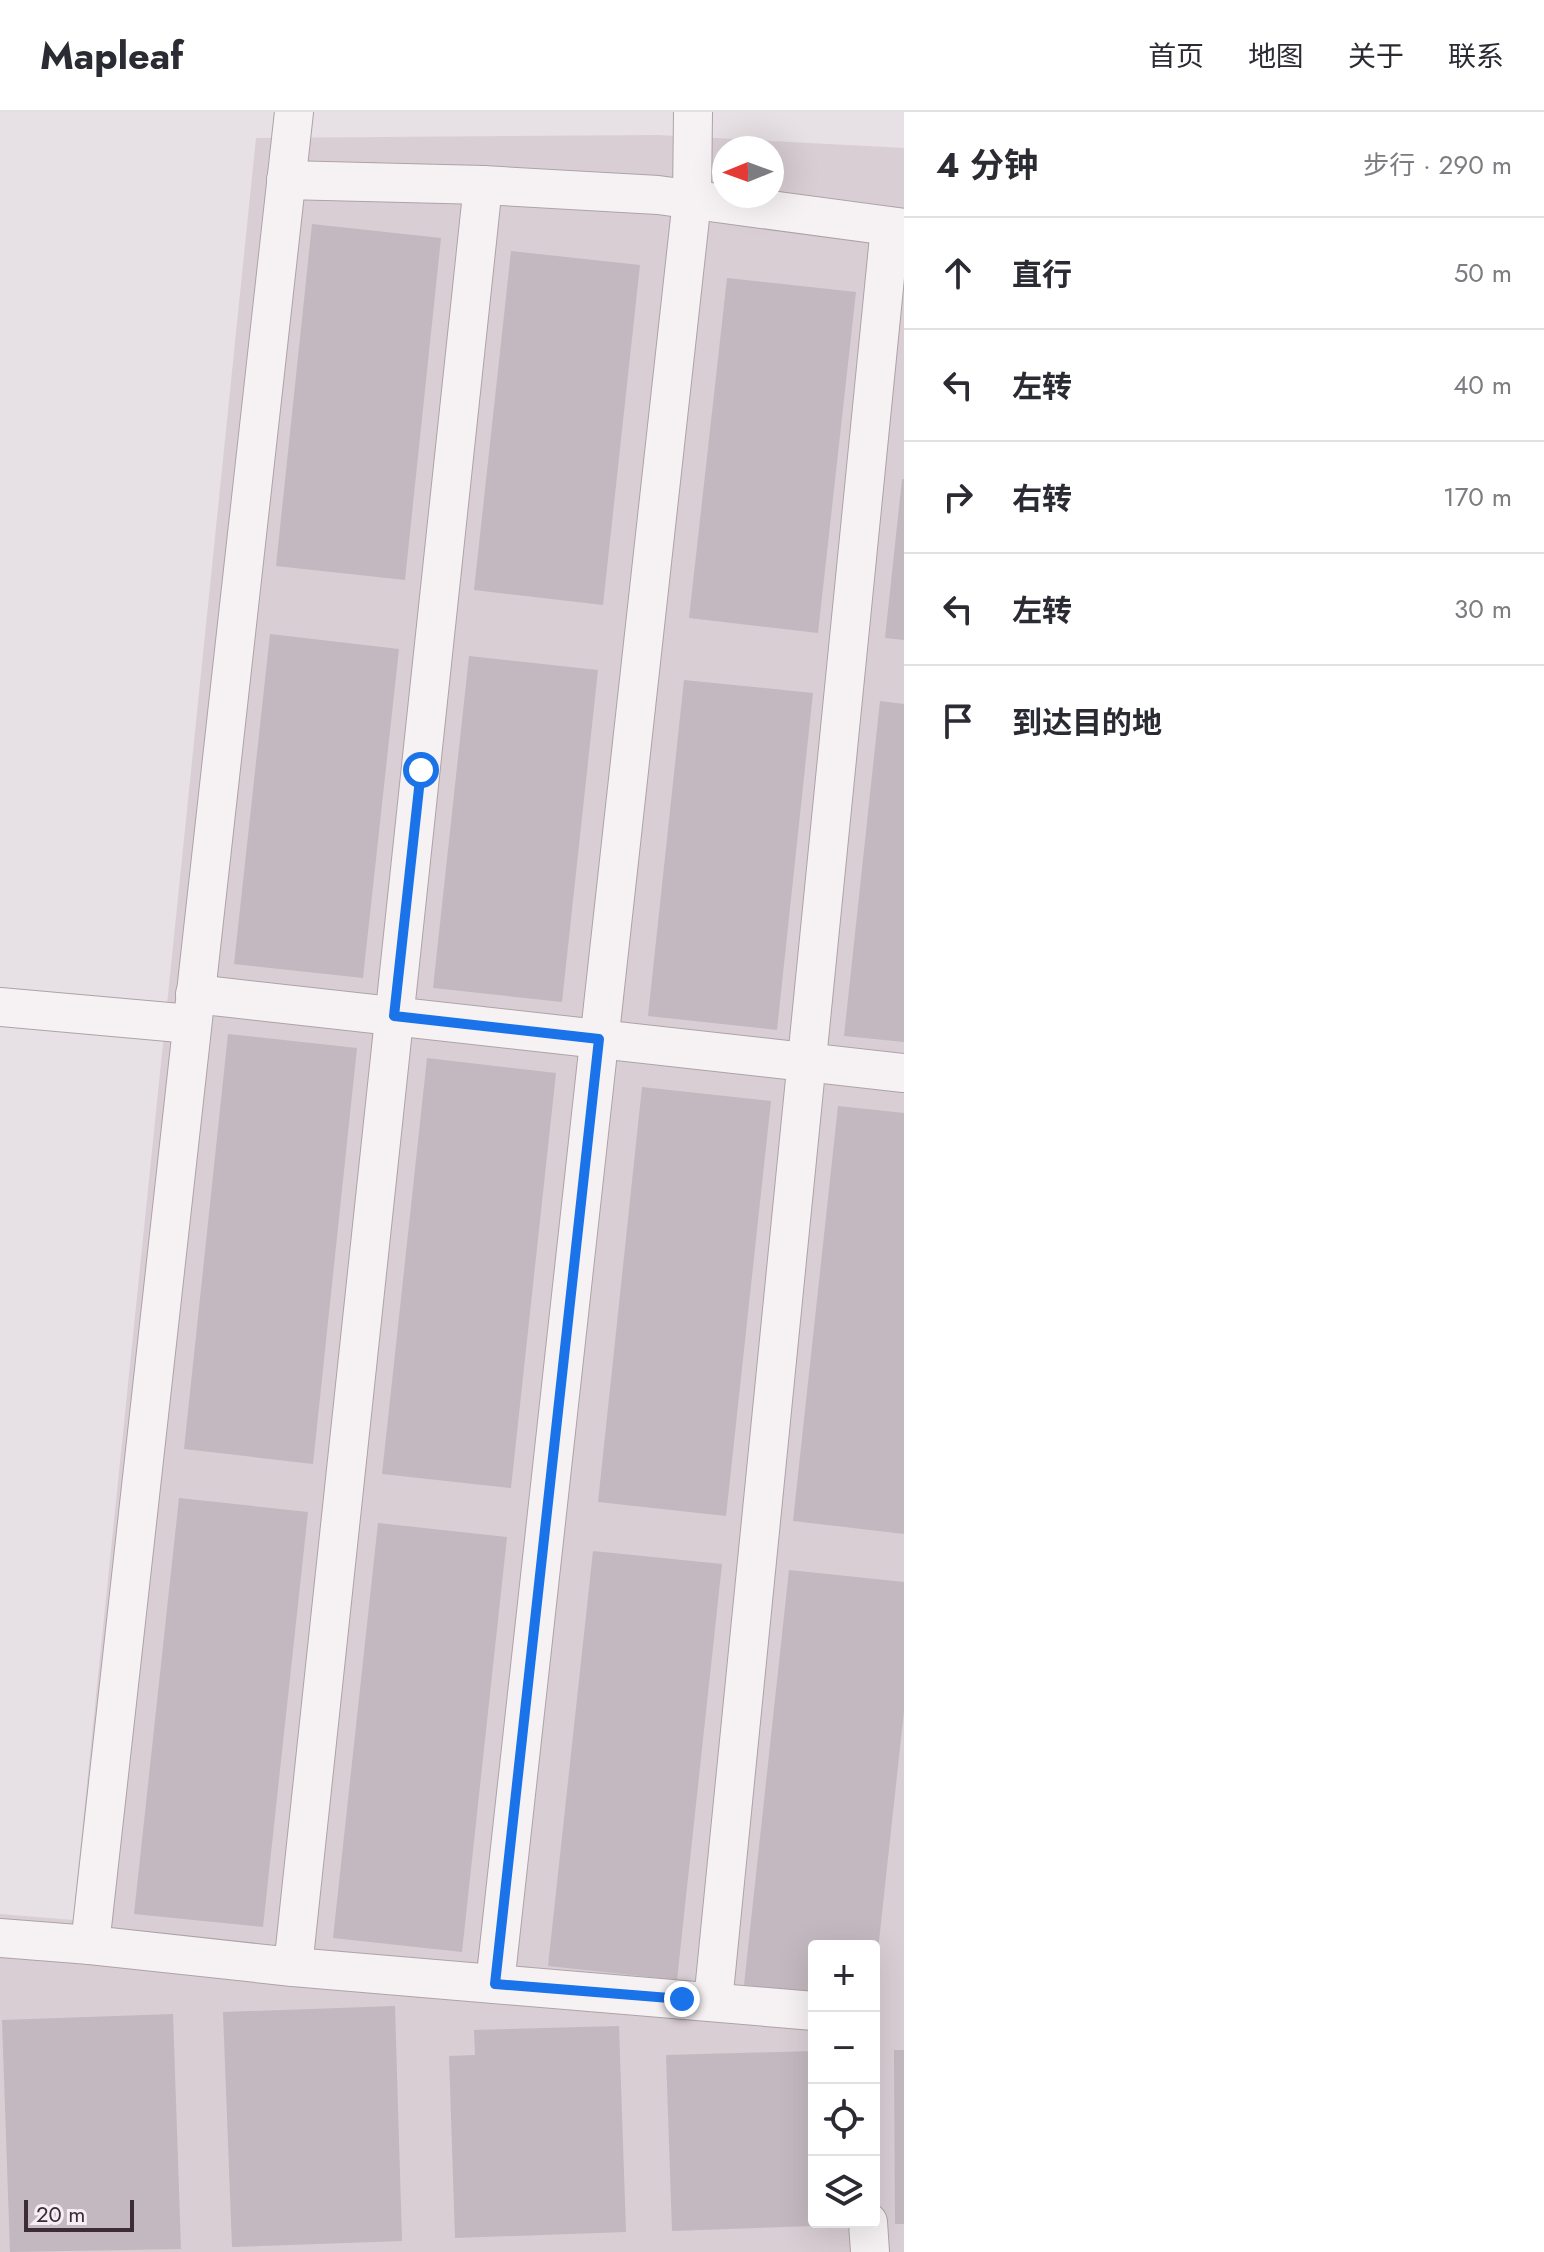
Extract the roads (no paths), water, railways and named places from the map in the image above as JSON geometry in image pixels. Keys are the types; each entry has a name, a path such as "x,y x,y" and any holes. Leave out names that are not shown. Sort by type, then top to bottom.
{"street":[{"path":"90,1945 294,112"},
{"path":"495,1984 692,200 693,112"},
{"path":"286,180 483,185 658,195 897,228 807,1062 713,2002"},
{"path":"293,1967 483,185"},
{"path":"0,1007 193,1009 394,1016 904,1073"},
{"path":"0,1938 293,1967 808,2010"},
{"path":"868,2228 870,2252"}]}
